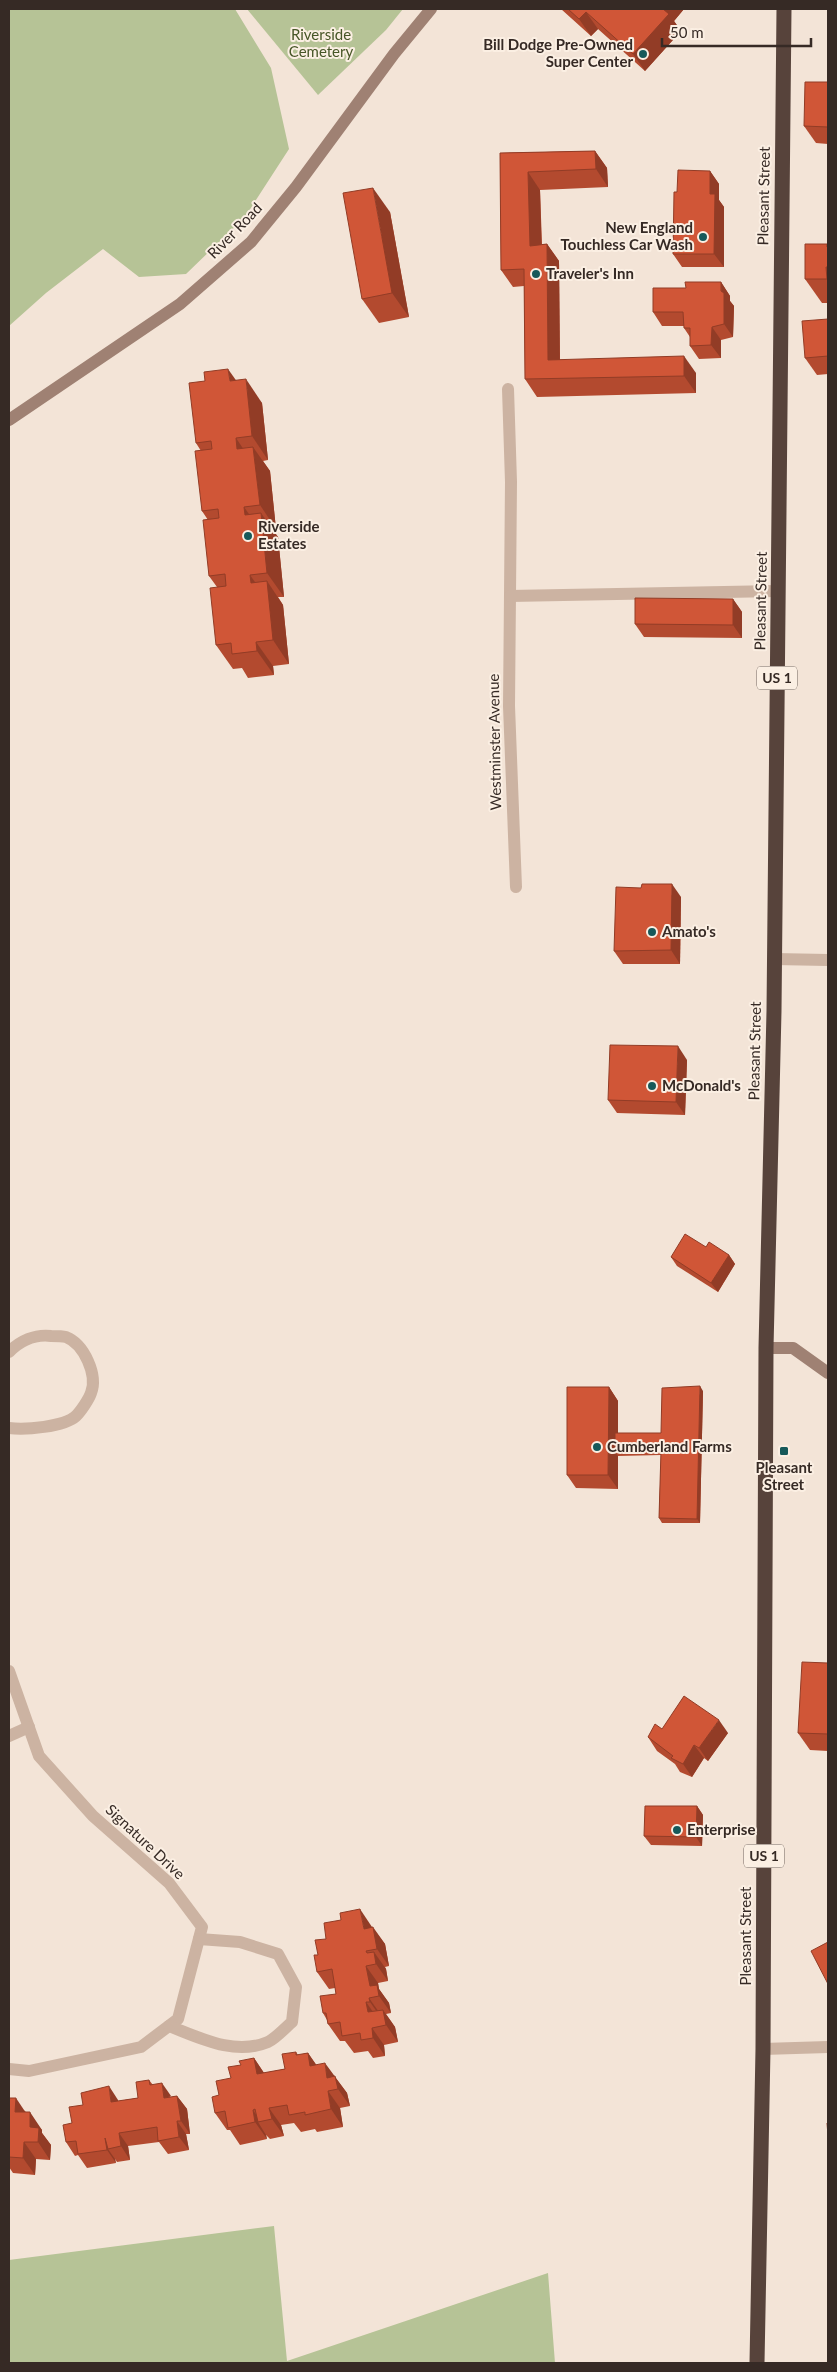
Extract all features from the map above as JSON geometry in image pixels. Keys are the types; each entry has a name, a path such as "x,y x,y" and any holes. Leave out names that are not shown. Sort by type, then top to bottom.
{"highway":[{"name":"Pleasant Street","path":"757,2363 763,2049 766,1348 774,959 779,325 784,9"}],"street":[{"name":"River Road","path":"9,420 180,304 251,242 296,187 394,54 431,9"},
{"name":"Westminster Avenue","path":"508,389 511,482 509,724 516,886"},
{"path":"510,596 778,591"},
{"path":"774,959 828,960"},
{"path":"9,1352 29,1338 46,1335 66,1338 83,1351 92,1372 92,1393 76,1416 52,1426 9,1428"},
{"path":"766,1348 793,1348 828,1373"},
{"name":"Signature Drive","path":"9,1671 39,1756 93,1816 169,1883 202,1927 178,2019 141,2047 29,2071 9,2069"},
{"path":"9,1736 29,1727"},
{"path":"169,2026 211,2043 247,2048 269,2041 292,2022 296,1987 278,1954 240,1942 199,1939"},
{"path":"763,2049 828,2047"}],"green space":[{"path":"9,9 235,9 271,68 289,149 245,217 186,274 139,277 103,249 46,293 9,326"},
{"name":"Riverside Cemetery","path":"247,9 403,9 386,30 318,95"},
{"path":"274,2226 287,2361 548,2273 555,2363 9,2363 9,2260"}],"building":[{"path":"568,9 663,9 669,14 633,54 586,12 579,19"},
{"path":"805,82 828,82 828,127 804,126"},
{"path":"595,151 596,169 528,172 530,246 547,244 548,360 684,356 684,376 525,379 524,269 501,270 500,153"},
{"name":"New England Touchless Car Wash","path":"678,170 710,171 710,194 715,194 714,254 673,254 674,192 677,192"},
{"path":"373,188 392,293 362,299 343,193"},
{"path":"805,244 827,244 827,279 805,279"},
{"path":"685,282 721,282 721,291 724,293 724,324 712,327 711,345 690,346 690,328 684,328 683,312 653,312 653,288 686,288"},
{"path":"828,319 828,356 805,358 802,321"},
{"name":"Riverside Estates","path":"228,369 230,381 246,379 252,436 236,438 237,449 253,447 260,505 244,507 245,515 261,513 267,573 250,575 251,583 267,581 273,640 256,642 257,651 232,654 231,643 216,645 210,588 226,586 225,574 209,576 203,520 219,518 218,509 202,511 195,451 212,449 211,441 196,443 189,383 205,381 204,372"},
{"path":"635,598 733,599 733,625 635,624"},
{"name":"Amato's","path":"642,884 672,884 671,950 614,951 616,887 641,888"},
{"name":"McDonald's","path":"610,1045 678,1046 676,1102 608,1100"},
{"path":"685,1234 706,1247 709,1242 729,1255 711,1283 671,1257"},
{"name":"Cumberland Farms","path":"700,1386 697,1519 659,1518 661,1451 615,1452 615,1433 661,1433 662,1388"},
{"name":"Cumberland Farms","path":"567,1387 609,1387 608,1475 567,1475"},
{"path":"802,1662 828,1663 828,1734 798,1733"},
{"path":"684,1696 719,1720 699,1748 694,1745 683,1764 671,1758 673,1756 648,1737 655,1724 662,1729"},
{"name":"Enterprise","path":"645,1806 697,1806 696,1837 644,1836"},
{"path":"360,1909 364,1929 373,1927 377,1949 366,1951 367,1953 374,1952 376,1964 366,1966 370,1986 377,1985 379,1996 369,1998 370,2002 366,2002 368,2012 383,2010 386,2025 372,2028 373,2038 361,2040 360,2033 342,2036 340,2022 328,2024 326,2013 323,2013 320,1996 336,1994 332,1969 317,1972 314,1955 318,1955 315,1940 326,1939 324,1923 341,1920 340,1913"},
{"path":"828,1942 828,1984 811,1951"},
{"path":"296,2052 296,2055 308,2053 310,2066 325,2063 327,2078 335,2076 338,2089 328,2091 331,2109 305,2115 305,2112 289,2115 287,2105 269,2108 272,2119 258,2122 255,2109 253,2110 255,2122 228,2128 225,2111 215,2113 212,2097 219,2095 216,2081 231,2078 228,2067 241,2065 239,2061 254,2058 257,2074 285,2069 282,2054"},
{"path":"149,2080 150,2085 162,2083 164,2098 177,2096 181,2121 177,2121 179,2137 158,2141 157,2127 119,2133 121,2146 108,2149 105,2138 107,2150 78,2154 76,2141 66,2142 63,2125 72,2123 69,2107 83,2105 81,2093 109,2086 111,2102 138,2098 136,2082"},
{"path":"9,2098 16,2098 15,2112 30,2112 30,2127 39,2128 38,2142 24,2142 23,2158 9,2157"}],"place":[{"name":"Bill Dodge Pre-Owned Super Center","path":"643,54"},
{"name":"New England Touchless Car Wash","path":"703,237"},
{"name":"Traveler's Inn","path":"536,274"},
{"name":"Riverside Estates","path":"248,536"},
{"name":"Amato's","path":"652,932"},
{"name":"McDonald's","path":"652,1086"},
{"name":"Cumberland Farms","path":"597,1447"},
{"name":"Pleasant Street","path":"784,1451"},
{"name":"Enterprise","path":"677,1830"}]}
